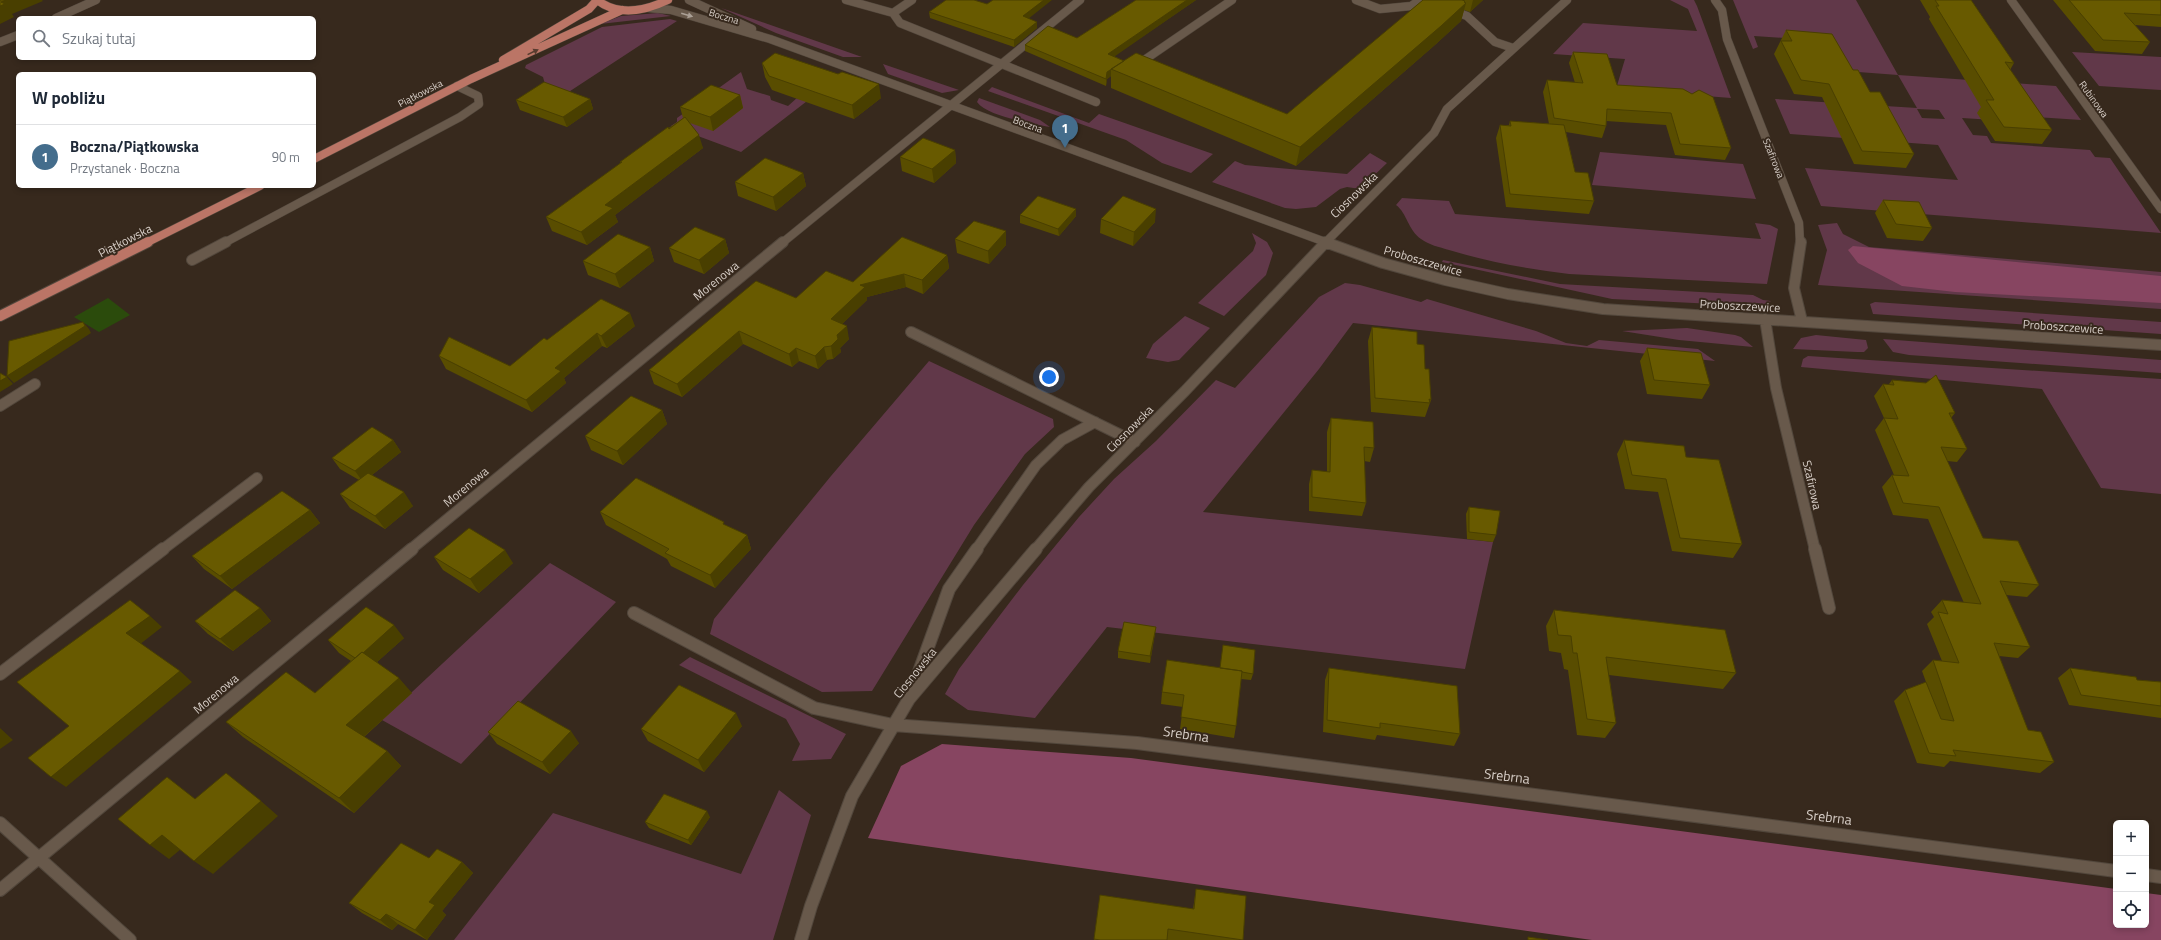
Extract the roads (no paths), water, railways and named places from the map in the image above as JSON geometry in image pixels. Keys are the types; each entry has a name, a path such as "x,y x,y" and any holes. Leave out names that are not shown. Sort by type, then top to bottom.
{"main road":[{"path":"597,0 602,5 622,10 649,8 668,0"},
{"name":"Piątkowska","path":"471,79 578,16 589,9 597,0"},
{"name":"Piątkowska","path":"316,158 471,79 622,10"},
{"name":"Piątkowska","path":"0,316 256,188"}],"street":[{"path":"60,16 96,0"},
{"name":"Boczna","path":"689,0 770,39"},
{"path":"846,0 893,13 900,23 1096,102"},
{"path":"893,13 912,0"},
{"name":"Morenowa","path":"0,890 949,105 1080,0"},
{"path":"1130,70 1232,0"},
{"path":"1356,0 1380,9 1411,6 1423,1"},
{"name":"Ciosnowska","path":"802,940 811,906 852,796 909,699 1061,518 1185,391 1326,242 1434,133 1447,109 1566,0"},
{"name":"Szafirowa","path":"1715,0 1722,10 1727,39 1799,223 1801,239 1794,288 1802,321"},
{"name":"Rubinowa","path":"2011,0 2161,209"},
{"path":"1441,7 1467,16 1495,42 1513,48"},
{"name":"Boczna","path":"649,8 671,10 770,39 1326,242"},
{"path":"0,42 16,36"},
{"path":"192,260 460,117 479,104 478,96 457,86"},
{"name":"Proboszczewice","path":"1326,242 1418,273 1480,290 1536,300 1628,311 2161,345"},
{"name":"Szafirowa","path":"1765,319 1776,388 1828,608"},
{"path":"911,332 1135,442"},
{"path":"0,406 35,384"},
{"path":"909,699 949,589 1036,465 1062,440 1095,422"},
{"path":"0,674 256,478"},
{"name":"Srebrna","path":"634,613 814,708 893,725 1137,744 2113,871"},
{"path":"0,823 130,940"},
{"path":"2149,875 2161,877"}],"place":[{"name":"Boczna/Piątkowska","path":"1065,148"}]}
